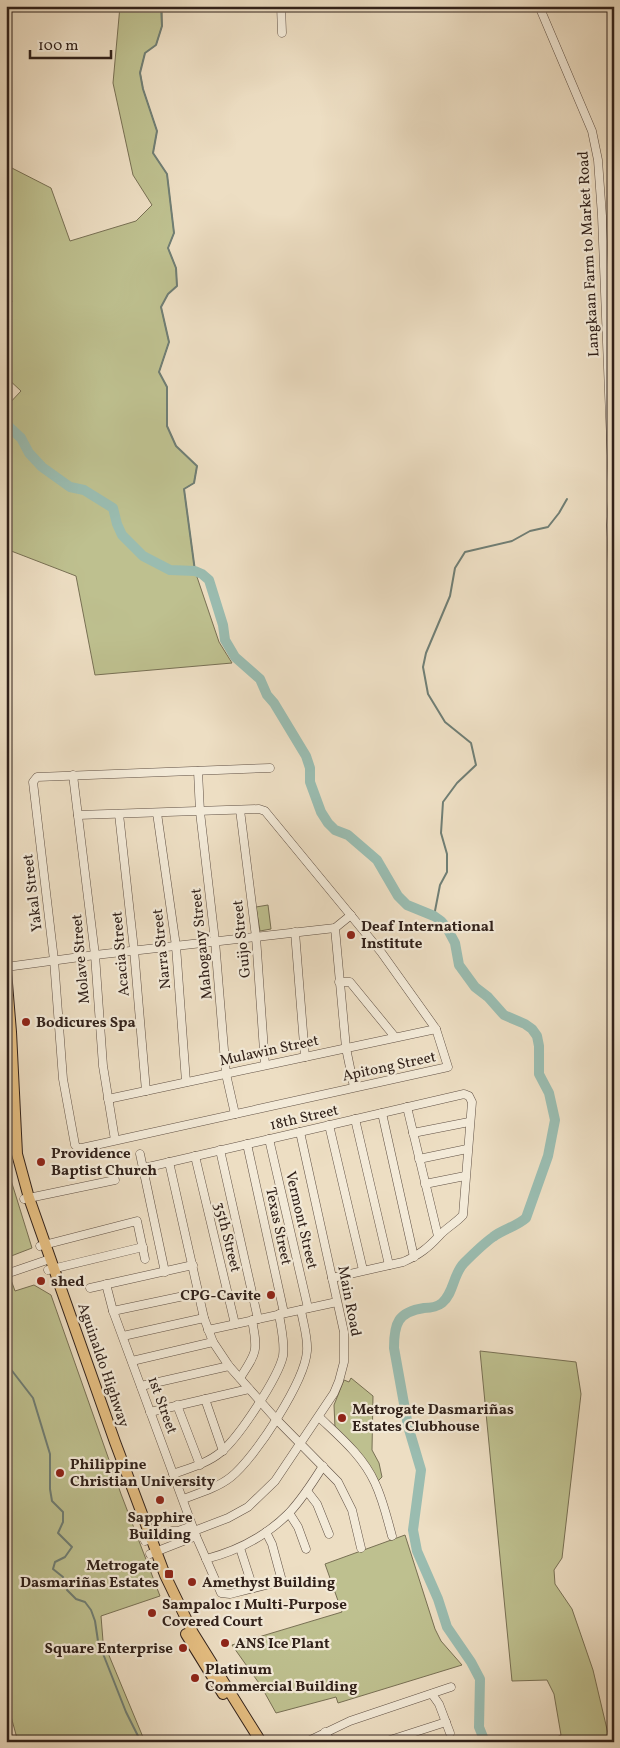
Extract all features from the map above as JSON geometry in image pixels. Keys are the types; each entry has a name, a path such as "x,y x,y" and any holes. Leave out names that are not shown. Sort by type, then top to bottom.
{"main road":[{"name":"Aguinaldo Highway","path":"6,967 11,1024 16,1154 26,1199"},
{"name":"Aguinaldo Highway","path":"6,1083 10,1156 148,1540 190,1634 254,1742"},
{"name":"Aguinaldo Highway","path":"190,1634 261,1742"}],"street":[{"path":"281,6 282,33"},
{"name":"Langkaan Farm to Market Road","path":"539,6 592,131 598,160 613,494 611,524 614,601"},
{"name":"Yakal Street","path":"78,1148 75,1145 63,1079 54,960 33,782 37,777 270,768"},
{"name":"Mahogany Street","path":"198,771 200,812 215,941 226,1074 235,1114"},
{"name":"Molave Street","path":"73,775 95,955 103,1066 116,1140"},
{"name":"Apitong Street","path":"78,816 259,809 265,811 381,952 436,1029 448,1067 78,1148"},
{"name":"Guijo Street","path":"240,810 256,937 265,1065"},
{"name":"Narra Street","path":"158,813 176,946 186,1082"},
{"name":"Acacia Street","path":"119,814 134,950 146,1091"},
{"path":"6,967 49,958 54,960 335,928 351,915"},
{"path":"335,928 346,1048 354,1087"},
{"path":"295,932 305,1057"},
{"path":"339,982 350,982 395,1037"},
{"name":"Mulawin Street","path":"108,1099 436,1029"},
{"name":"18th Street","path":"144,1168 464,1094 469,1096 472,1102 469,1122"},
{"path":"407,1107 438,1236"},
{"path":"382,1113 414,1257"},
{"path":"355,1119 389,1265"},
{"path":"332,1278 403,1262 414,1257 435,1242 438,1236 463,1214 469,1122 414,1133"},
{"path":"329,1125 363,1270"},
{"name":"Main Road","path":"153,1553 194,1531 228,1518 253,1503 275,1481 319,1417 334,1394 342,1372 344,1338 300,1132"},
{"name":"Vermont Street","path":"183,1499 214,1488 230,1478 246,1464 298,1382 305,1363 307,1340 304,1309 269,1139"},
{"name":"Texas Street","path":"173,1474 200,1465 222,1451 240,1430 260,1401 274,1378 283,1356 282,1314 247,1144"},
{"path":"420,1159 468,1149"},
{"path":"220,1150 255,1320 256,1351 240,1378"},
{"path":"140,1154 165,1272"},
{"name":"35th Street","path":"195,1156 235,1324"},
{"path":"169,1162 204,1318 213,1342 229,1366 276,1419 338,1482 356,1520 361,1548"},
{"path":"426,1184 465,1176"},
{"path":"26,1199 115,1180"},
{"path":"42,1245 137,1221 145,1259"},
{"path":"6,1274 143,1247"},
{"path":"90,1288 193,1265"},
{"name":"1st Street","path":"106,1284 113,1311 150,1412 194,1531 219,1591 224,1594 230,1594 253,1588"},
{"path":"113,1311 198,1292"},
{"path":"208,1330 337,1302"},
{"path":"123,1336 204,1318"},
{"path":"132,1362 213,1342"},
{"path":"141,1386 229,1366"},
{"path":"150,1412 249,1388"},
{"path":"205,1399 222,1451"},
{"path":"177,1405 200,1465"},
{"path":"319,1417 346,1442 366,1467 379,1493 392,1536"},
{"path":"206,1559 240,1548 266,1532 289,1513 324,1466"},
{"path":"307,1490 317,1504 329,1534"},
{"path":"289,1513 298,1527 306,1548"},
{"name":"Main Road","path":"148,1540 172,1530 194,1531"},
{"path":"240,1548 253,1588 282,1581 272,1544 266,1532"},
{"path":"306,1742 350,1721 452,1687"},
{"path":"432,1694 439,1704 450,1733"},
{"path":"384,1742 446,1722"},
{"path":"326,1732 331,1742"}],"green space":[{"path":"120,6 162,7 162,26 156,45 145,53 140,72 143,89 157,131 153,153 167,174 174,233 168,248 176,268 177,286 168,294 161,307 169,342 159,372 167,387 167,426 176,446 197,466 194,483 184,489 195,571 219,642 232,663 95,675 76,576 6,549 6,407 21,391 6,377 6,298 12,302 6,276 6,165 51,188 70,241 136,221 152,205 133,175 113,83"},
{"path":"268,905 271,929 260,931 256,907"},
{"path":"6,1164 32,1248 6,1258"},
{"name":"Philippine Christian University","path":"6,1266 15,1291 34,1285 51,1295 121,1494 160,1596 101,1616 103,1641 145,1742 18,1742 6,1698"},
{"path":"480,1351 576,1362 581,1394 562,1558 554,1570 555,1584 572,1609 593,1670 610,1742 546,1742 561,1735 554,1694 547,1680 512,1681"},
{"path":"351,1378 373,1396 372,1450 379,1463 382,1477 378,1481 335,1428 334,1405 344,1380 349,1382"},
{"path":"405,1535 435,1629 441,1641 462,1665 338,1703 336,1697 276,1713 261,1686 232,1645 342,1612 325,1564"}],"waterway":[{"path":"161,6 162,26 156,45 145,53 140,73 143,89 157,131 153,153 167,174 174,233 168,248 176,268 177,286 168,294 161,307 169,342 159,372 167,387 167,426 176,446 197,466 194,483 184,489 195,571"},
{"path":"6,424 21,438 29,453 42,467 70,487 84,490 113,508 122,535 143,556 170,570 195,571 209,580 223,625 225,640 235,657 260,679 267,695 274,703 306,756 310,768 310,782 321,812 328,823 335,830 348,835 377,860 398,896 407,905 434,916 441,921 455,943 459,965 475,987 488,997 504,1015 525,1024 537,1036 539,1074 549,1093 555,1120 548,1156 526,1218 493,1237 460,1267 449,1294 442,1303 433,1307 408,1312 403,1316 397,1325 394,1339 408,1426 421,1470 413,1530 417,1551 438,1599 447,1627 471,1662 480,1679 479,1727 485,1742"},
{"path":"434,916 440,885 447,872 447,854 441,833 443,802 457,783 476,765 471,743 445,722 428,694 423,667 426,653 450,596 455,568 465,552 512,541 530,531 548,527 567,499"},
{"path":"6,1363 33,1398 50,1454 52,1501 63,1512 63,1522 58,1533 72,1547 65,1557 55,1562 53,1569 63,1577 67,1590 76,1599 85,1602 91,1610 98,1641 126,1712 141,1742"}],"place":[{"name":"Deaf International Institute","path":"351,935"},
{"name":"Bodicures Spa","path":"26,1022"},
{"name":"Providence Baptist Church","path":"41,1162"},
{"name":"shed","path":"41,1281"},
{"name":"CPG-Cavite","path":"271,1295"},
{"name":"Metrogate Dasmariñas Estates Clubhouse","path":"342,1418"},
{"name":"Philippine Christian University","path":"60,1473"},
{"name":"Sapphire Building","path":"160,1500"},
{"name":"Metrogate Dasmariñas Estates","path":"169,1574"},
{"name":"Amethyst Building","path":"192,1582"},
{"name":"Sampaloc 1 Multi-Purpose Covered Court","path":"152,1613"},
{"name":"ANS Ice Plant","path":"225,1643"},
{"name":"Square Enterprise","path":"183,1648"},
{"name":"Platinum Commercial Building","path":"195,1678"}]}
